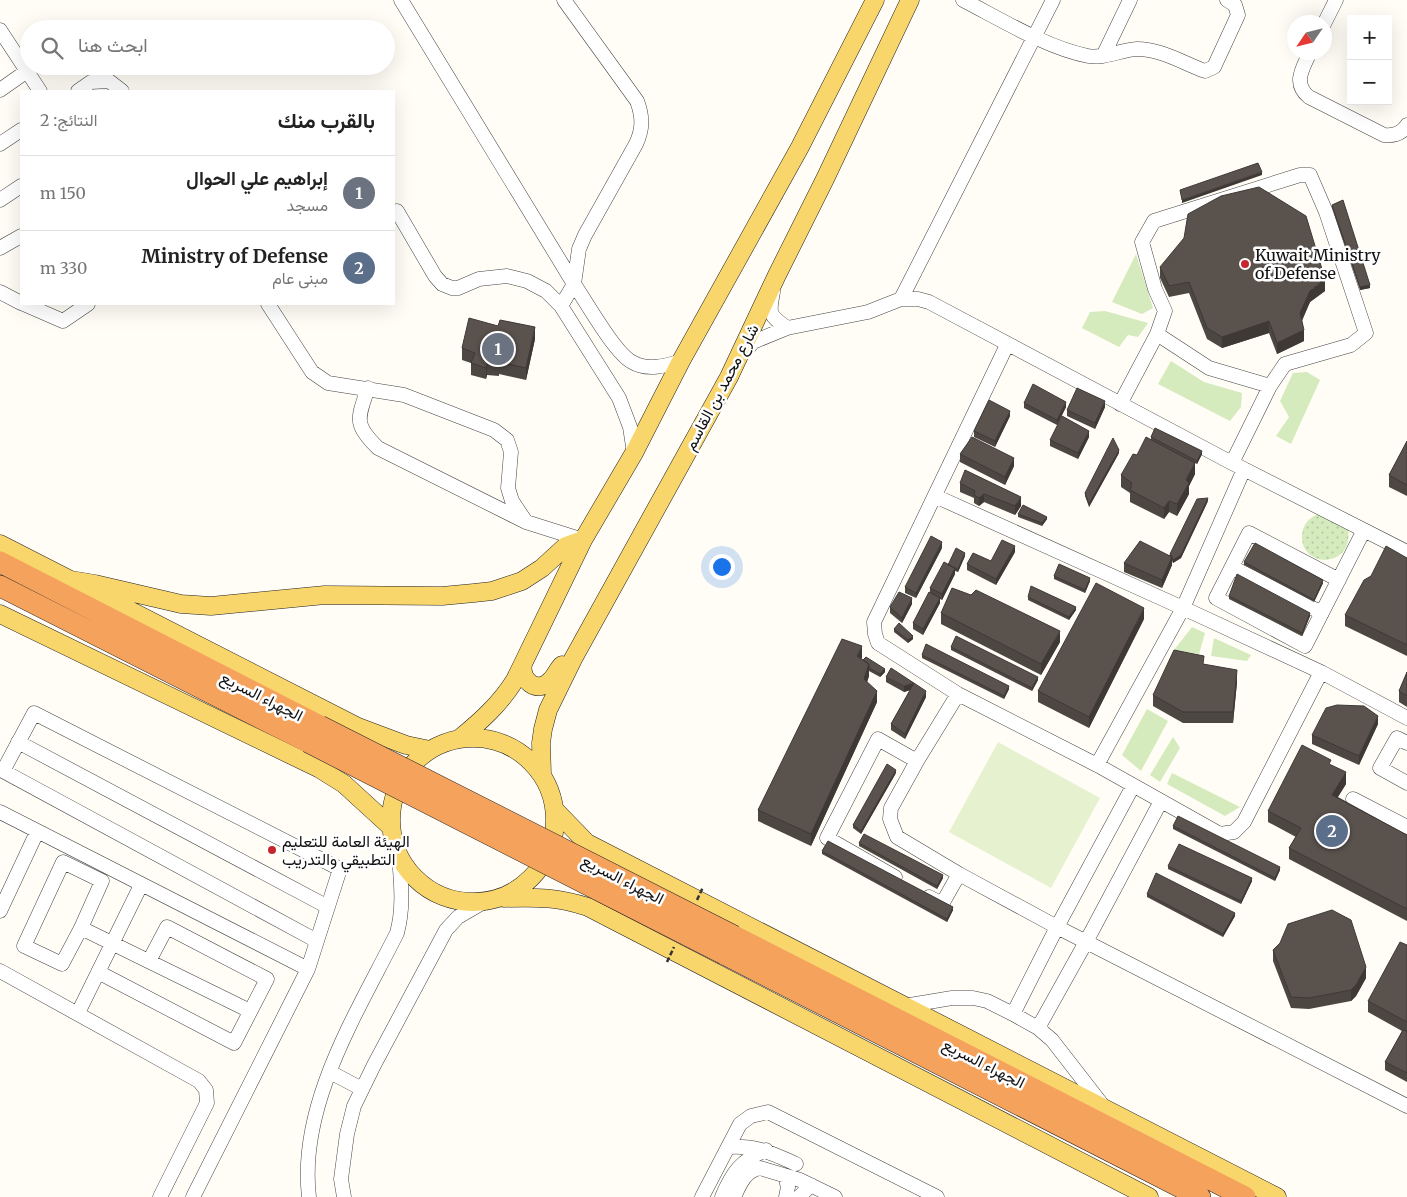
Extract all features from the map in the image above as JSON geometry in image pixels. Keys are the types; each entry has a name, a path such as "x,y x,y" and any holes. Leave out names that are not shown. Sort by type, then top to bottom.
{"highway":[{"name":"الجهراء السريع","path":"0,562 1245,1197"},
{"name":"الجهراء السريع","path":"0,586 1200,1197"}],"main road":[{"path":"459,739 490,713 516,680 583,540 634,453 681,361 800,148 876,0"},
{"name":"شارع محمد بن القاسم","path":"542,774 541,743 543,729 548,710 572,659 736,364 910,0"},
{"path":"70,580 181,604 211,606 325,595 442,596 492,591 522,580 542,568 566,546 583,540"},
{"name":"الجهراء السريع","path":"0,544 358,727 399,743 430,750"},
{"path":"0,614 320,769 344,784 391,828"},
{"path":"523,664 522,673 527,682 541,686 550,681 561,666 572,659"},
{"path":"504,898 530,881 548,856 556,826 551,792 542,774 532,762 506,744 475,738 459,739 444,743 430,750 408,770 399,783 391,812 391,828 399,856 406,869 427,889 454,901 482,903 504,898 546,897 566,900 588,907 1149,1197"},
{"name":"الجهراء السريع","path":"555,810 587,843 1277,1197"}],"street":[{"path":"401,0 574,284 619,351 632,363 654,367 667,366 681,361"},
{"path":"561,306 574,284 580,249 585,234 636,144 642,128 642,119 637,101 564,0"},
{"path":"963,0 1066,50 1090,56 1103,56 1135,49 1152,50 1202,70 1209,70 1214,67 1238,15 1236,5 1227,0"},
{"path":"901,299 1054,0"},
{"path":"1103,56 1130,0"},
{"path":"1328,15 1336,0"},
{"path":"0,30 20,60"},
{"path":"1306,60 1299,80 1300,86 1309,97 1384,135 1400,134 1407,125"},
{"path":"0,90 21,75"},
{"path":"30,75 39,90"},
{"path":"79,90 91,82 108,81 121,90"},
{"path":"0,144 20,131"},
{"path":"1097,765 1183,608 1270,386 1286,364 1351,346 1366,333 1326,212 1310,175 1300,174 1154,221 1142,242 1155,289 1166,311 1157,334 1120,404"},
{"path":"0,200 20,187"},
{"path":"397,211 435,276 442,284 458,288 479,279 507,276 527,281 540,288 561,306 619,398 630,426 634,453"},
{"path":"0,248 20,237"},
{"path":"777,275 770,310 774,318 788,328"},
{"path":"736,364 753,342 788,328 868,312 901,299 918,299 930,302 1007,345 1407,552"},
{"path":"31,305 63,321 87,305"},
{"path":"269,305 312,372 328,383 404,395 494,430 507,440 512,452 508,488 512,501 526,522"},
{"path":"1157,334 1209,368 1270,386"},
{"path":"1007,345 874,622 878,643 958,694 1097,765 1220,834 1234,832 1244,822 1321,672"},
{"path":"368,388 358,420 365,436 378,448 526,522 583,540"},
{"path":"935,496 1321,672 1407,718"},
{"path":"1338,580 1249,533 1216,598 1305,646 1364,530"},
{"path":"1232,567 1322,614"},
{"path":"958,694 891,808 890,819 897,838 1057,927 1407,1106"},
{"path":"194,1197 308,969 328,907 340,869 34,713 3,771 317,941"},
{"path":"1407,743 1396,738 1380,768 1407,783"},
{"path":"917,761 878,739 827,838 942,904 959,874"},
{"path":"18,742 328,907"},
{"path":"1013,1014 1057,927 1133,786"},
{"path":"1353,799 1407,827"},
{"path":"1038,1028 1161,801"},
{"path":"0,812 308,969"},
{"path":"0,911 37,832"},
{"path":"308,1197 306,1177 310,1139 319,1097 343,1042 397,933 403,898 399,856"},
{"path":"63,862 102,881 81,928 62,964 24,946 63,862"},
{"path":"78,1013 141,885"},
{"path":"344,1197 341,1179 347,1134 354,1106 446,930 458,917 482,903"},
{"path":"98,972 234,1043 267,979 167,927 149,961"},
{"path":"81,928 250,1011"},
{"path":"0,972 78,1013 199,1081 206,1090 207,1103 160,1197"},
{"path":"904,1006 952,998 973,998 987,1001 1013,1014 1038,1028 1052,1040 1106,1109"},
{"path":"330,1072 362,1090"},
{"path":"702,1197 740,1124 751,1116 768,1112 937,1197"},
{"path":"728,1147 749,1146 766,1150 796,1164"},
{"path":"722,1197 730,1178 742,1164 749,1158 766,1150"},
{"path":"734,1197 744,1177 754,1169 766,1168 811,1185 834,1197"},
{"path":"785,1176 788,1186 786,1197"},
{"path":"798,1197 811,1185"}],"green space":[{"path":"1136,254 1153,308 1142,314 1112,302"},
{"path":"1105,311 1148,323 1138,337 1128,335 1119,347 1082,328 1090,312"},
{"path":"1171,361 1204,382 1242,393 1241,407 1230,421 1158,384"},
{"path":"1307,372 1320,380 1291,444 1276,436 1289,417 1280,401 1293,373"},
{"path":"1318,514 1348,529 1348,542 1343,552 1336,557 1326,560 1317,559 1309,554 1304,546 1302,535 1305,525 1312,517"},
{"path":"1192,627 1205,633 1199,654 1174,650"},
{"path":"1214,638 1251,655 1247,661 1211,656"},
{"path":"1147,709 1168,721 1141,771 1122,755"},
{"path":"1173,737 1180,748 1160,782 1150,775"},
{"path":"998,742 1100,798 1051,888 949,832"},
{"path":"1172,773 1240,807 1225,816 1167,784"}],"building":[{"path":"1258,163 1262,172 1182,200 1180,190"},
{"name":"Kuwait Ministry of Defense","path":"1259,187 1306,216 1325,279 1310,291 1300,313 1304,330 1277,343 1269,321 1222,337 1207,328 1189,282 1169,286 1160,267 1184,238 1188,214 1221,196"},
{"path":"1343,200 1370,285 1360,287 1332,205"},
{"path":"469,318 498,326 500,320 535,327 526,368 499,362 499,365 487,364 486,368 471,363 475,353 462,348"},
{"path":"1033,384 1066,402 1057,420 1024,403"},
{"path":"1077,388 1105,401 1095,423 1067,410"},
{"path":"989,400 1010,411 995,441 974,431"},
{"path":"1062,416 1089,431 1078,453 1050,440"},
{"path":"1155,428 1202,451 1197,461 1151,437"},
{"path":"972,437 1014,458 1005,477 960,454"},
{"path":"1146,437 1195,463 1186,480 1189,483 1177,504 1169,501 1164,508 1130,490 1132,483 1121,475 1133,454 1137,455"},
{"path":"1113,438 1119,450 1089,504 1085,493"},
{"path":"1407,441 1407,485 1389,475"},
{"path":"965,470 1021,497 1015,506 984,494 979,498 974,495 975,491 960,483"},
{"path":"1208,498 1181,555 1173,560 1170,554 1197,499"},
{"path":"1023,505 1047,517 1042,523 1018,514"},
{"path":"931,536 942,542 916,593 905,587"},
{"path":"1002,540 1015,546 996,579 967,564 973,553 991,561"},
{"path":"1140,541 1172,557 1162,580 1124,563"},
{"path":"1255,543 1323,580 1314,600 1244,562"},
{"path":"1386,546 1407,558 1407,645 1345,615 1364,580 1371,576"},
{"path":"956,548 965,553 958,569 948,565"},
{"path":"944,562 955,568 942,594 930,588"},
{"path":"1059,564 1090,578 1085,590 1054,576"},
{"path":"1237,574 1310,613 1302,633 1229,596"},
{"path":"1096,583 1144,608 1089,717 1038,691"},
{"path":"1031,586 1076,607 1069,617 1028,597"},
{"path":"952,588 971,595 976,590 1060,631 1041,664 941,613"},
{"path":"899,592 912,598 902,618 890,607"},
{"path":"929,592 940,598 923,629 913,623"},
{"path":"899,623 913,636 908,640 894,629"},
{"path":"956,636 1038,677 1032,688 951,647"},
{"path":"842,639 862,646 857,656 869,664 864,679 877,691 811,834 758,810"},
{"path":"926,644 1009,686 1004,696 922,655"},
{"path":"1174,650 1204,656 1203,664 1237,670 1233,712 1183,712 1153,695"},
{"path":"866,657 885,669 880,674 869,668 869,664 863,660"},
{"path":"891,668 914,683 904,686 886,677"},
{"path":"1407,672 1407,696 1399,691"},
{"path":"914,683 926,691 905,734 891,724"},
{"path":"1337,705 1364,706 1378,716 1359,756 1312,735 1326,708"},
{"path":"1302,745 1331,760 1329,764 1346,772 1332,795 1407,835 1407,909 1289,848 1301,828 1268,811"},
{"path":"887,764 896,770 861,831 853,825"},
{"path":"1178,816 1280,867 1275,878 1173,826"},
{"path":"864,834 943,875 937,886 859,843"},
{"path":"828,841 953,907 947,919 822,851"},
{"path":"1179,844 1252,878 1241,901 1168,866"},
{"path":"1156,873 1235,913 1223,934 1147,894"},
{"path":"1332,910 1351,920 1366,967 1351,990 1309,998 1291,997 1273,950 1280,943 1288,924"},
{"path":"1400,942 1407,945 1407,1022 1368,1001"},
{"path":"1403,1030 1407,1031 1407,1073 1385,1062"}],"place":[{"name":"Kuwait Ministry of Defense","path":"1245,264"},
{"name":"إبراهيم علي الحوال","path":"498,349"},
{"name":"Ministry of Defense","path":"1332,831"},
{"name":"الهيئة العامة للتعليم التطبيقي والتدريب","path":"272,850"}]}
